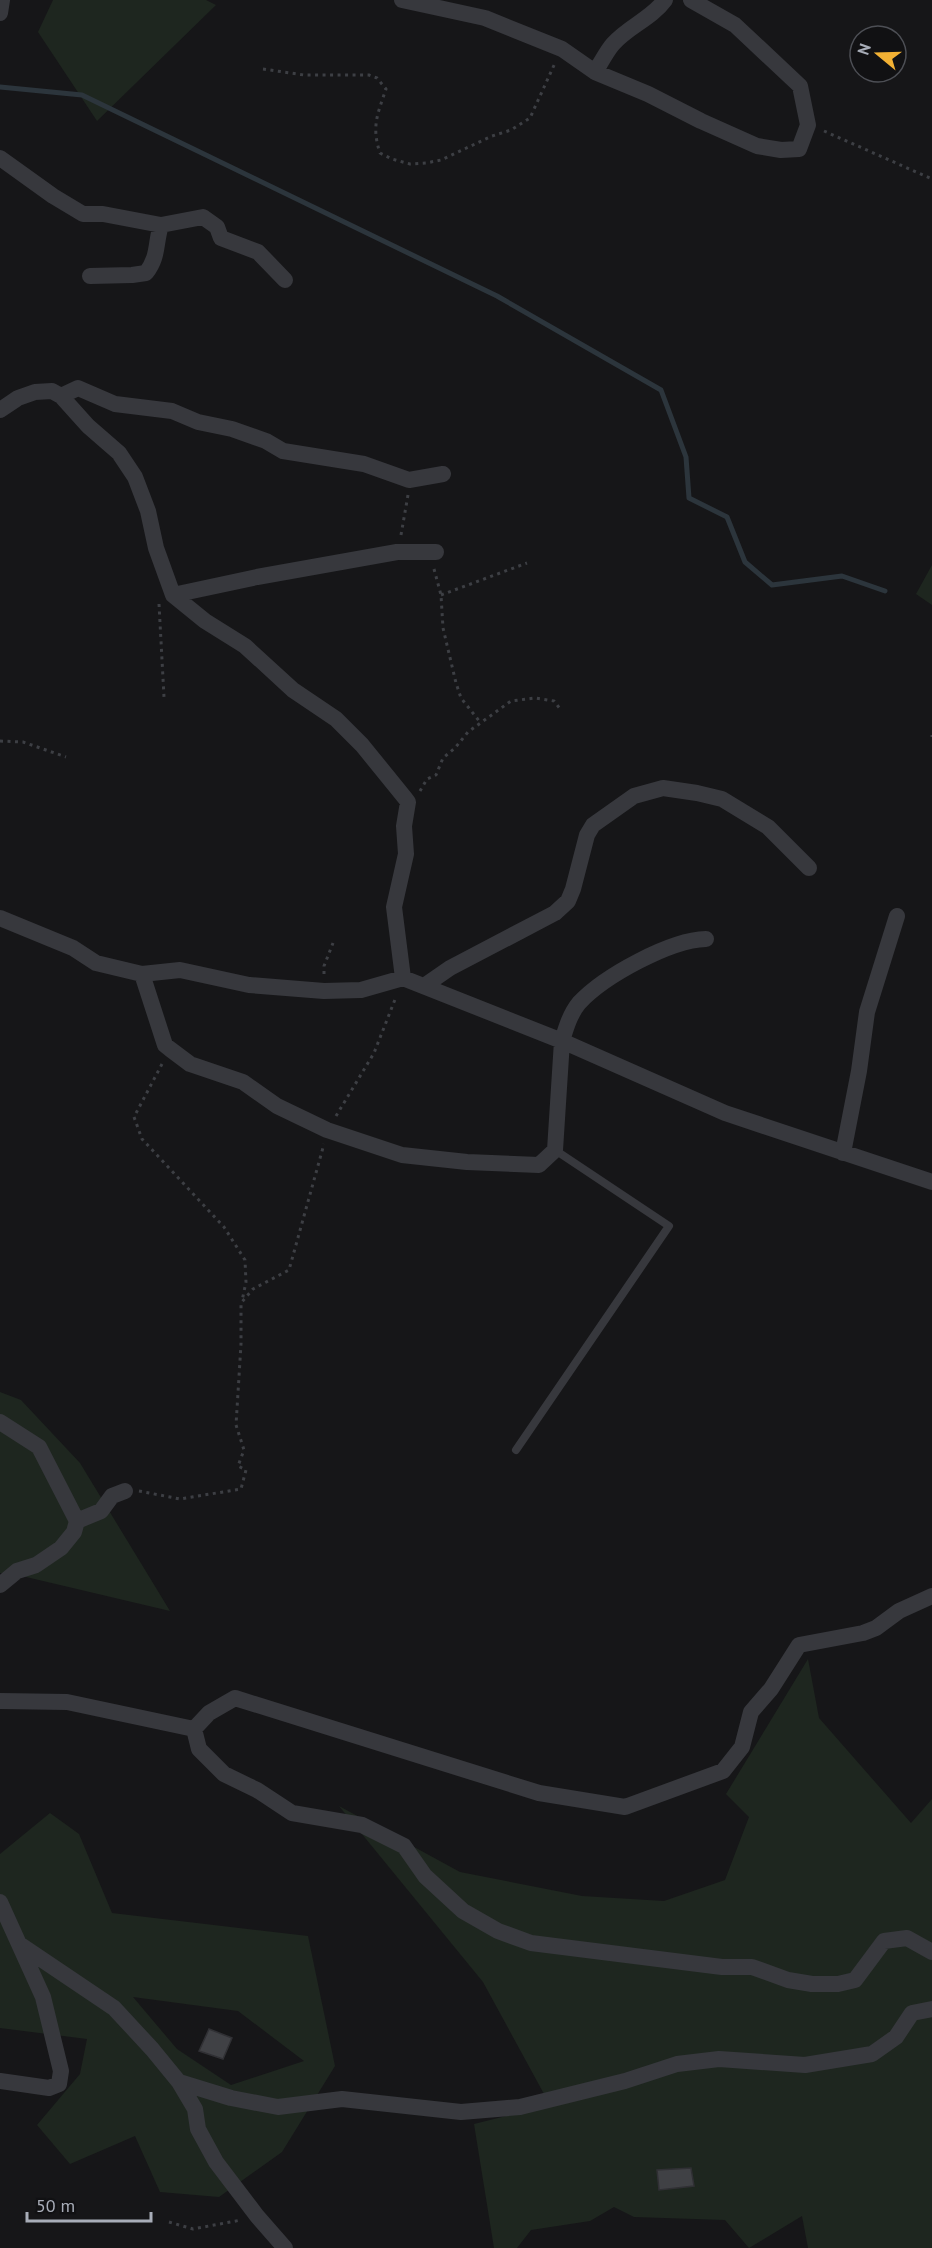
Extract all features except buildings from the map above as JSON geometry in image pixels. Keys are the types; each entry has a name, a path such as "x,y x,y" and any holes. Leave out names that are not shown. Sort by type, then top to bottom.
{"street":[{"path":"0,13 2,0"},
{"path":"402,0 485,18 562,49 595,72 648,94 757,146 781,150 799,149 808,125 800,86 735,25 691,0"},
{"path":"595,72 614,44 658,10 665,0"},
{"path":"0,158 53,196 83,214 103,214 161,225 203,217 217,227 221,238 258,252 285,280"},
{"path":"90,276 146,273 155,261 161,225"},
{"path":"61,396 78,388 114,404 172,411 198,422 232,429 266,441 283,451 364,464 409,480 443,474"},
{"path":"0,410 18,398 35,392 52,392 61,396 88,426 119,453 135,477 148,511 156,549 173,595 205,621 245,646 293,690 336,719 362,745 408,802 404,826 406,854 394,907 403,978"},
{"path":"173,595 257,577 397,552 436,552"},
{"path":"424,986 450,968 555,913 568,901 587,835 593,825 634,796 663,788 722,799 768,827 809,868"},
{"path":"843,1153 859,1071 867,1012 897,916"},
{"path":"0,918 73,948 96,963 142,974 180,970 249,985 324,991 361,990 403,978 562,1041 725,1113 932,1182"},
{"path":"142,974 165,1045 190,1064 243,1082 277,1106 327,1130 402,1155 467,1162 539,1165 555,1150 562,1041 567,1023 579,1004 605,982 664,948 690,939 706,939"},
{"path":"0,1422 39,1447 77,1521 74,1532 61,1548 36,1565 17,1571 0,1585"},
{"path":"77,1521 101,1510 112,1496 125,1491"},
{"path":"194,1729 210,1713 235,1698 539,1793 625,1807 723,1771 742,1747 751,1712 771,1689 799,1646 863,1634 876,1628 899,1611 932,1596"},
{"path":"0,1701 67,1702 194,1729"},
{"path":"194,1729 198,1749 224,1774 256,1790 292,1813 362,1825 404,1846 425,1876 463,1911 498,1932 531,1943 722,1967 752,1967 788,1980 812,1984 838,1984 855,1980 884,1941 907,1938 932,1952"},
{"path":"0,1902 43,1996 61,2071 59,2084 49,2088 0,2081"},
{"path":"19,1944 114,2008 153,2049 195,2109 198,2129 216,2162 257,2216 285,2248"},
{"path":"178,2082 231,2098 278,2107 342,2098 461,2112 520,2107 625,2081 677,2064 718,2059 805,2065 872,2054 896,2037 912,2013 932,2009"}],"lane":[{"path":"516,1450 669,1226 555,1150"}],"path":[{"path":"263,69 304,75 369,75 377,78 386,89 376,118 377,144 380,153 410,164 426,164 441,160 492,136 511,130 530,118 541,90 562,49"},
{"path":"808,125 932,179"},
{"path":"397,552 406,512 409,480"},
{"path":"436,552 433,567 441,595 442,628 456,683 461,698 480,722"},
{"path":"441,595 527,563"},
{"path":"164,697 159,598 173,595"},
{"path":"405,798 418,794 427,778 436,775 443,758 468,732 500,708 518,700 535,698 554,701 561,710"},
{"path":"0,741 23,742 66,757"},
{"path":"324,991 324,966 333,943"},
{"path":"241,1303 253,1289 289,1270 327,1130 374,1053 403,978"},
{"path":"125,1491 133,1490 180,1499 241,1489 246,1470 238,1466 244,1450 236,1425 241,1303 246,1282 245,1260 224,1227 142,1139 134,1117 170,1049"},
{"path":"169,2222 193,2229 257,2216"}],"shaded area":[{"path":"53,0 206,0 216,5 97,121 38,32"},
{"path":"932,565 932,605 916,594"},
{"path":"0,1392 21,1400 80,1463 170,1611 22,1576 0,1573"},
{"path":"808,1659 819,1718 911,1823 932,1799 932,2248 808,2248 802,2216 749,2248 725,2220 634,2217 614,2207 590,2221 531,2230 517,2248 494,2248 474,2124 550,2105 483,1982 339,1806 460,1872 582,1896 664,1901 725,1880 749,1817 726,1794"},
{"path":"50,1813 79,1834 112,1913 308,1936 335,2066 282,2152 219,2197 160,2192 135,2136 70,2164 37,2125 80,2074 87,2039 0,2028 0,1854","holes":["133,1997 238,2011 304,2061 231,2085 177,2049"]}],"waterway":[{"path":"0,87 82,95 497,296 661,390 686,457 689,498 727,517 745,562 772,585 842,576 885,591"}]}
